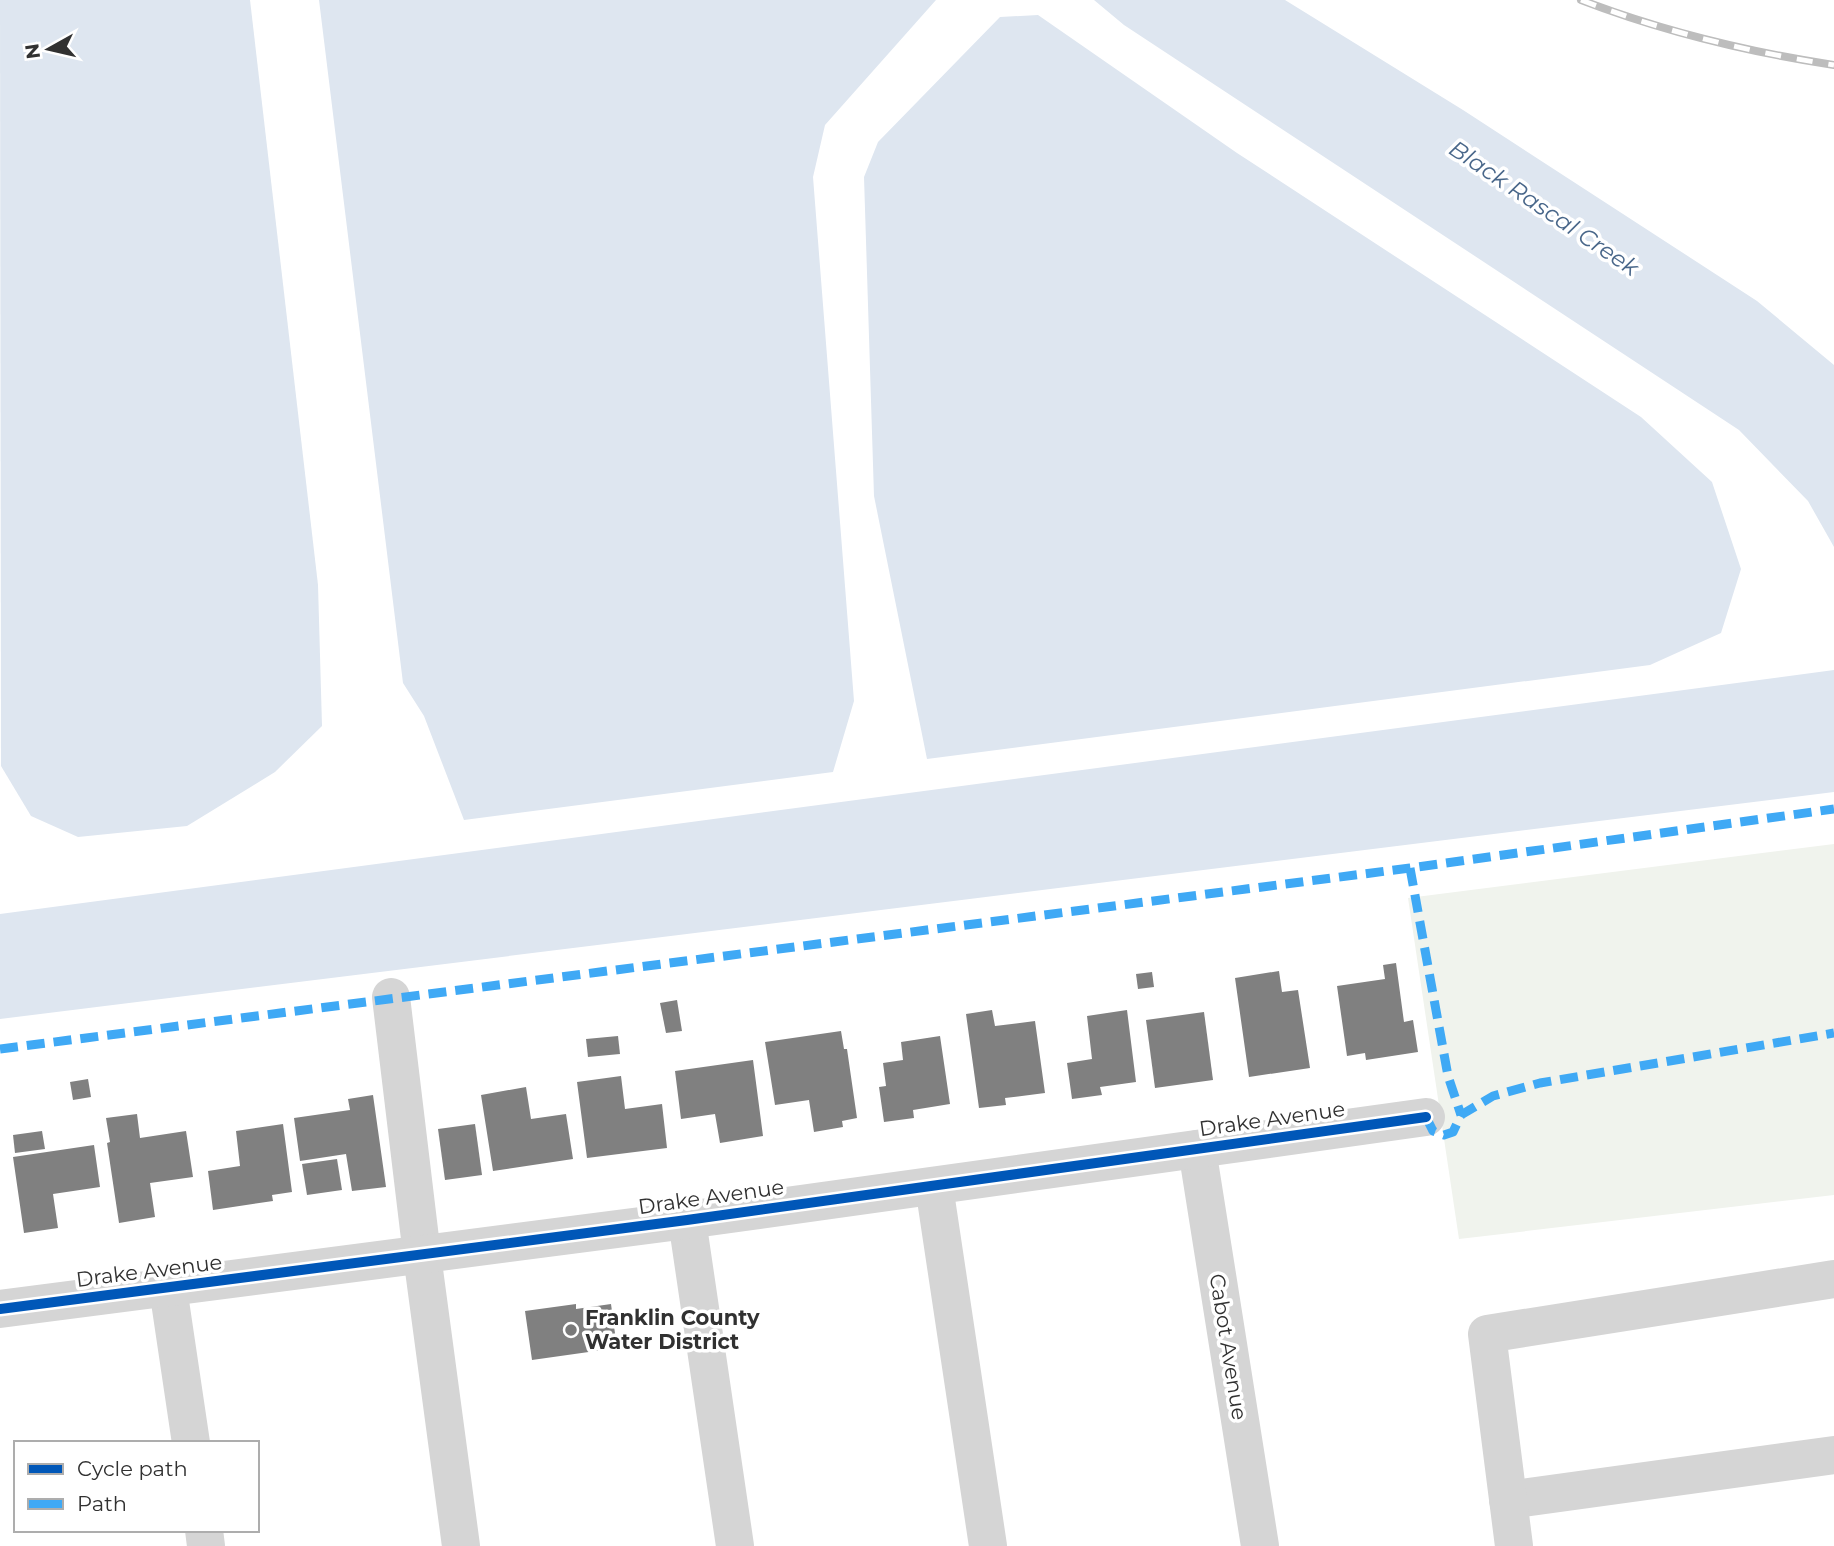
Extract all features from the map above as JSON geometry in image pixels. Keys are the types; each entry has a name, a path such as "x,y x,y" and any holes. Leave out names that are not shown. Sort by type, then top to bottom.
{"street":[{"path":"391,997 461,1546"},
{"name":"Drake Avenue","path":"0,1309 687,1220 1426,1117"},
{"name":"Cabot Avenue","path":"1197,1149 1260,1546"},
{"path":"934,1186 988,1546"},
{"path":"687,1220 735,1546"},
{"path":"1514,1546 1487,1334 1834,1279"},
{"path":"168,1288 191,1441"},
{"path":"1508,1500 1834,1455"}],"shaded area":[{"path":"1834,844 1834,1195 1459,1239 1408,898"}],"water":[{"path":"0,0 250,0 318,585 322,726 275,772 187,826 78,837 31,816 1,766"},
{"path":"319,0 936,0 825,125 813,177 854,701 833,772 464,820 424,716 403,683"},
{"name":"Black Rascal Creek","path":"1094,0 1285,0 1463,110 1757,301 1834,365 1834,547 1808,501 1739,430 1124,25"},
{"path":"1038,15 1237,153 1641,417 1712,482 1741,569 1721,633 1650,665 927,759 874,496 864,177 878,142 1000,17"},
{"path":"1834,670 1834,792 0,1019 0,914"}],"building":[{"path":"1396,963 1404,1022 1413,1020 1418,1052 1366,1060 1365,1053 1347,1056 1337,986 1385,979 1383,965"},
{"path":"1279,971 1282,992 1298,990 1310,1068 1249,1077 1235,978"},
{"path":"1152,972 1154,987 1138,989 1136,974"},
{"path":"677,1000 682,1031 666,1033 660,1003"},
{"path":"992,1010 995,1026 1035,1021 1045,1093 1005,1098 1006,1105 979,1108 966,1014"},
{"path":"1127,1010 1136,1082 1100,1087 1102,1095 1072,1099 1067,1063 1092,1059 1087,1016"},
{"path":"1204,1012 1213,1080 1155,1088 1146,1020"},
{"path":"841,1031 844,1049 847,1049 857,1118 842,1121 843,1127 814,1132 809,1100 775,1105 765,1042"},
{"path":"618,1036 620,1054 588,1057 586,1039"},
{"path":"940,1036 950,1104 913,1110 914,1118 884,1122 879,1087 886,1086 883,1063 903,1060 901,1042"},
{"path":"753,1060 763,1136 720,1143 715,1114 681,1119 675,1071"},
{"path":"621,1076 625,1109 662,1104 667,1148 587,1158 577,1082"},
{"path":"88,1079 91,1097 73,1100 70,1082"},
{"path":"526,1087 531,1119 566,1114 573,1159 493,1171 481,1095"},
{"path":"373,1095 386,1187 352,1191 346,1154 300,1161 294,1118 350,1110 348,1099"},
{"path":"137,1114 140,1138 186,1131 193,1177 150,1183 155,1217 119,1223 106,1118"},
{"path":"283,1124 292,1192 272,1195 273,1201 213,1210 208,1171 240,1166 236,1131"},
{"path":"475,1124 482,1175 445,1180 438,1129"},
{"path":"42,1131 45,1149 15,1153 13,1135"},
{"path":"94,1145 100,1187 53,1194 58,1228 24,1233 13,1157"},
{"path":"337,1159 342,1190 307,1195 302,1164"},
{"name":"Franklin County Water District","path":"576,1304 576,1309 611,1304 617,1348 532,1360 525,1311"}],"railway":[{"path":"1581,0 1706,39 1834,65"}],"marked path":[{"path":"0,1049 1410,868 1834,809"},
{"path":"1410,868 1448,1076 1461,1115"},
{"path":"1426,1117 1433,1131 1444,1135 1453,1132 1461,1115 1493,1096 1540,1083 1834,1033"}],"cycle path":[{"path":"0,1309 687,1220 1426,1117"}],"place":[{"name":"Franklin County Water District","path":"571,1330"}]}
